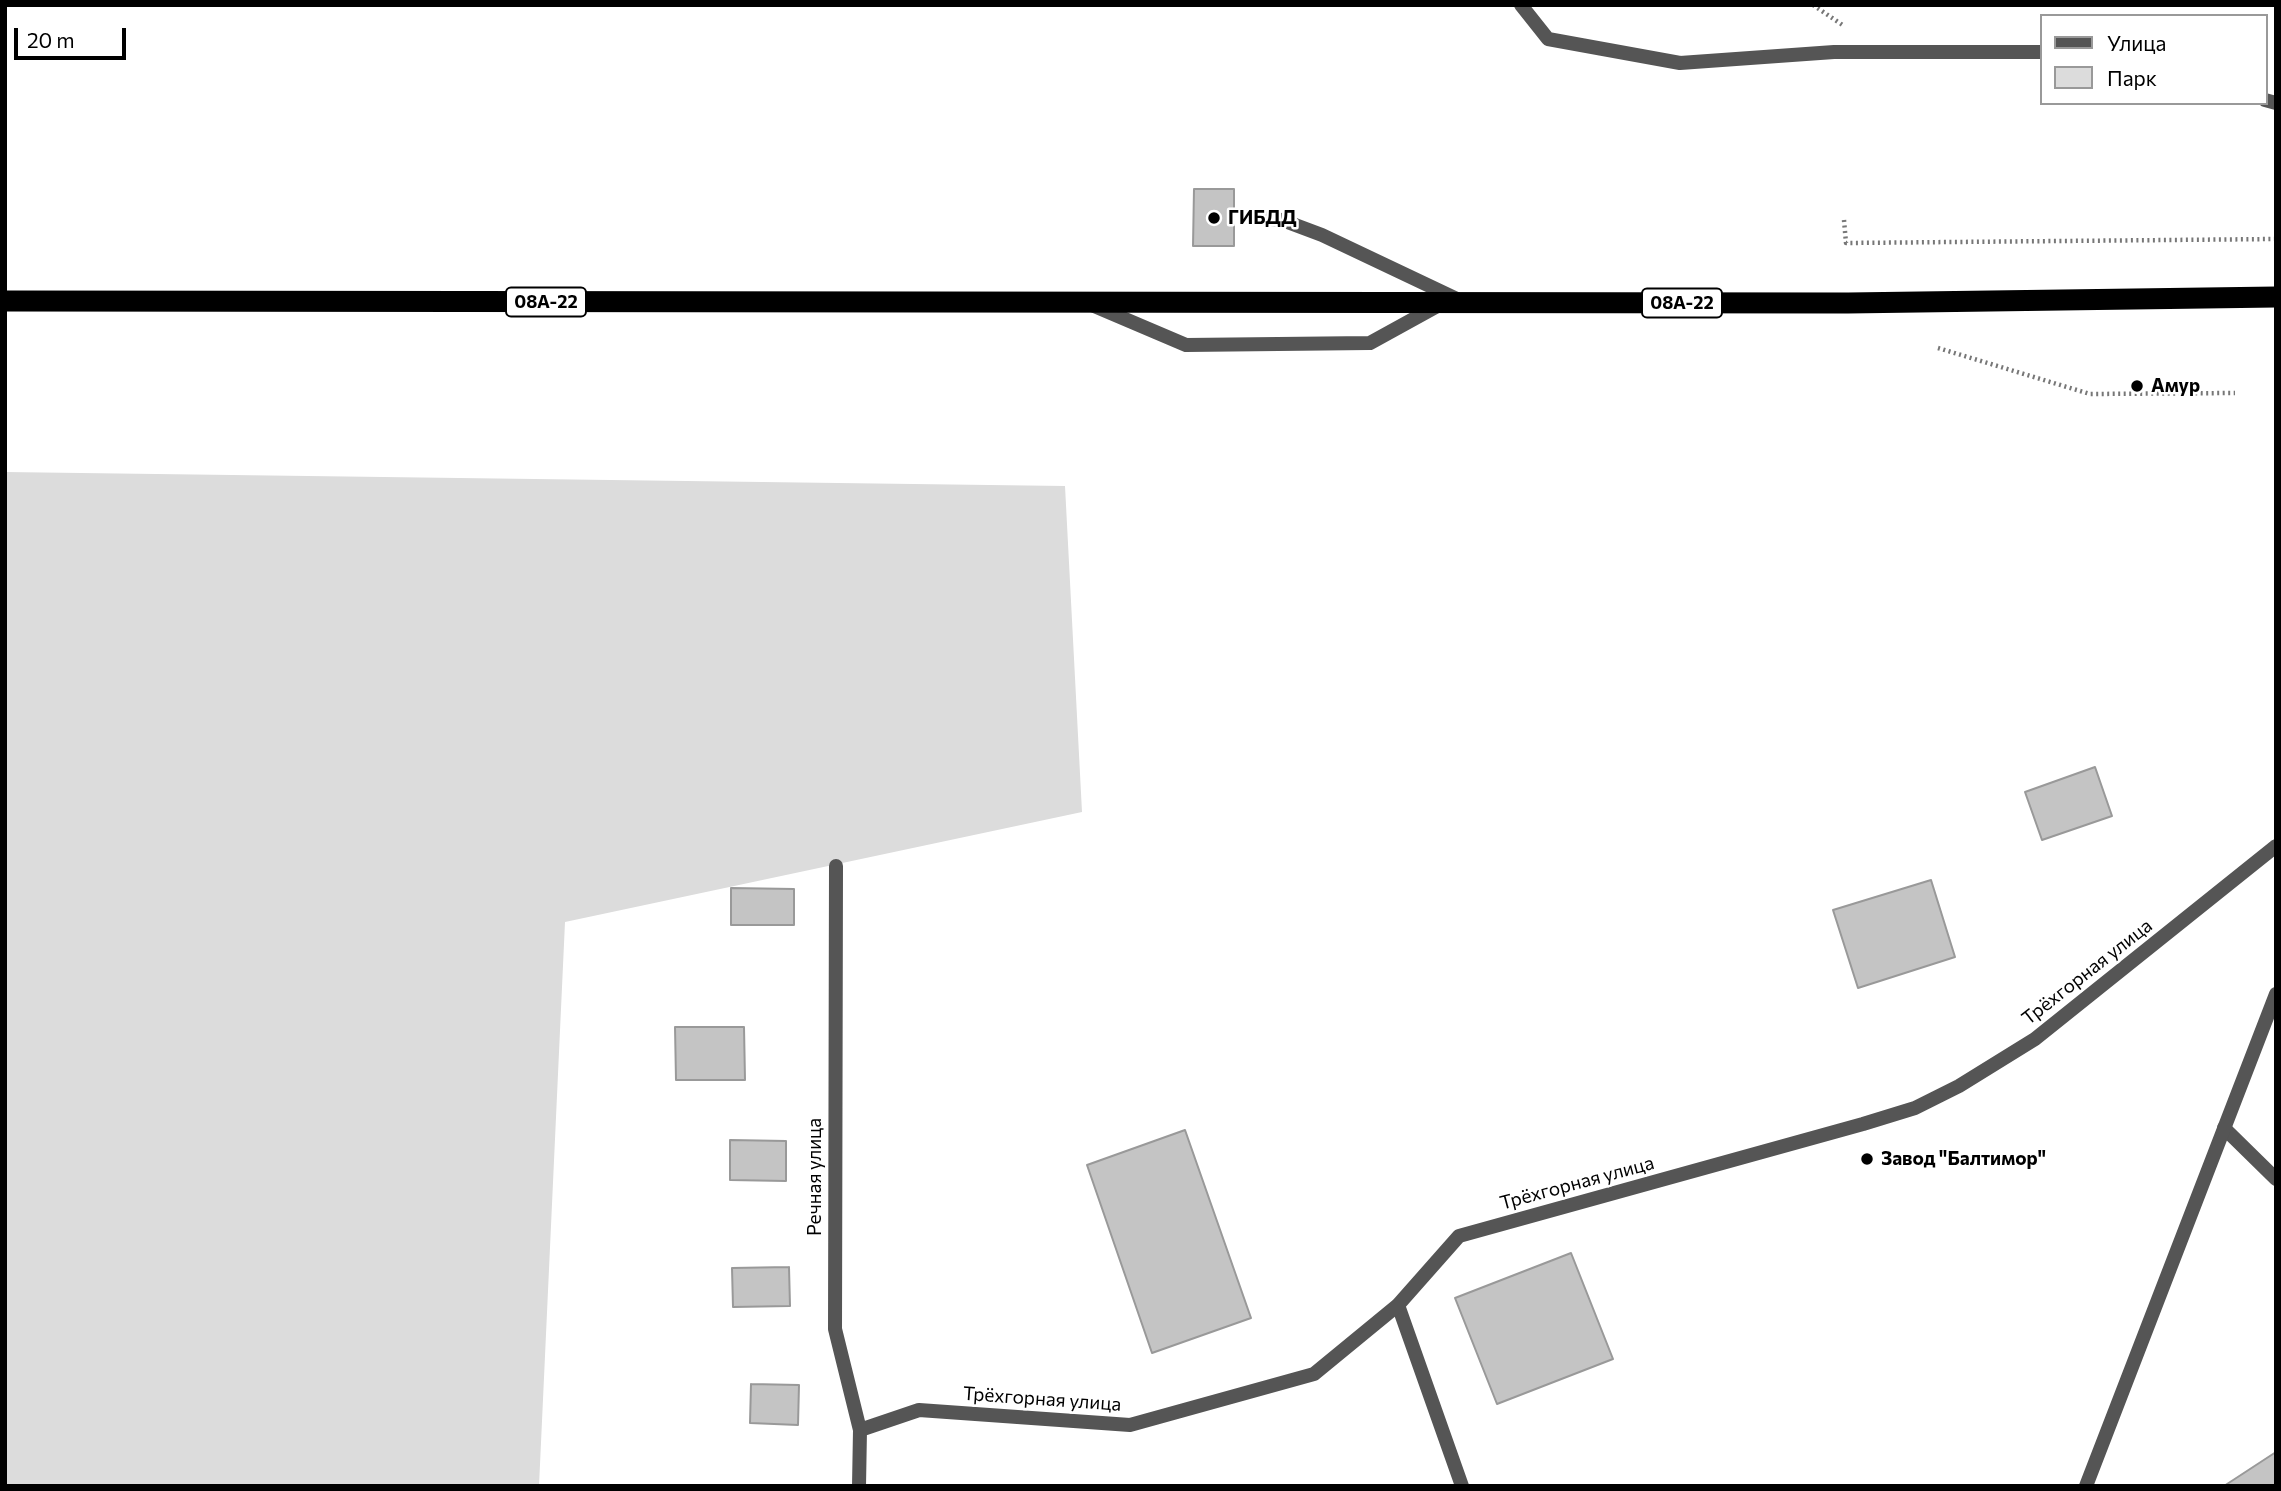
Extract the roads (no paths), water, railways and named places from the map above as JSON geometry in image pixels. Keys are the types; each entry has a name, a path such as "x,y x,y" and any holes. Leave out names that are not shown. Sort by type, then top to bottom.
{"highway":[{"name":"08А-22","path":"5,301 1848,303 2276,297"}],"street":[{"path":"1521,5 1548,39 1680,63 1834,52 2039,52"},
{"path":"1249,217 1282,220 1322,235 1465,303"},
{"path":"1088,303 1186,345 1370,343 1442,303"},
{"name":"Трёхгорная улица","path":"860,1430 919,1410 1130,1425 1314,1374 1398,1305 1458,1236 1863,1124 1915,1108 1959,1086 2035,1040 2276,846"},
{"name":"Речная улица","path":"836,866 835,1329 860,1430 859,1486"},
{"path":"2086,1486 2276,994"},
{"path":"2224,1128 2276,1179"},
{"path":"1398,1305 1462,1486"}],"place":[{"name":"ГИБДД","path":"1214,218"},
{"name":"Амур","path":"2137,386"},
{"name":"Завод \"Балтимор\"","path":"1867,1159"}]}
